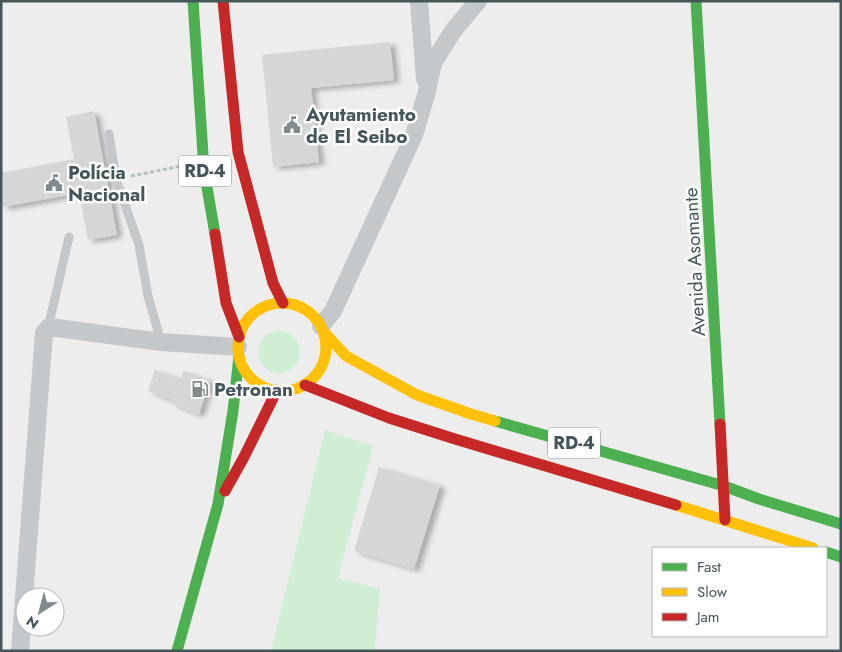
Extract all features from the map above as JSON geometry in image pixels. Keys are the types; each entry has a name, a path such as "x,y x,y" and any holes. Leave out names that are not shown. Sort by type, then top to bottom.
{"main road":[{"name":"RD-4","path":"193,1 204,162 226,303 246,373 260,385 278,390"},
{"name":"RD-4","path":"223,1 238,152 273,282 283,303 305,309 314,317 346,356 417,395 471,414 724,486 759,499 841,524"},
{"name":"Avenida Asomante","path":"696,1 725,520"},
{"path":"177,651 218,504 233,411 238,347 244,324 254,312 267,305 283,303"},
{"path":"218,504 244,458 278,390 289,390 305,385 319,370 325,358 326,344 322,328"},
{"name":"RD-4","path":"305,385 399,421 455,439 810,547"},
{"path":"827,552 841,557"}],"street":[{"path":"419,1 426,95"},
{"path":"322,328 333,311 414,135 433,63 453,31 478,1"},
{"path":"20,651 44,333 48,328 56,328 161,342 238,347"}],"lane":[{"path":"109,134 116,179 138,245 148,296 161,342"},
{"path":"48,328 69,237"}],"path":[{"path":"116,179 204,162"}],"green space":[{"path":"283,331 291,334 297,340 300,352 297,364 291,370 275,373 267,370 261,364 258,348 261,340 267,334"},
{"path":"325,430 373,446 338,578 380,589 375,651 271,651"}],"building":[{"name":"Ayutamiento de El Seibo","path":"390,42 394,80 311,88 319,162 273,167 262,55"},
{"name":"Polícia Nacional","path":"94,111 117,235 88,240 79,193 3,207 1,173 74,159 66,117"},
{"path":"155,370 181,379 183,371 210,380 199,414 172,404 173,400 148,391"},
{"path":"379,467 440,485 414,569 354,551"}],"traffic: fast":[{"path":"193,1 204,170 215,234"},
{"path":"696,1 720,424"},
{"path":"177,651 218,504 233,411 239,356"},
{"path":"495,421 724,486 759,499 841,524"},
{"path":"827,552 841,557"}],"traffic: slow":[{"path":"282,303 299,307 313,316 322,330 326,347 322,364 313,378 299,387 282,391 265,387 251,378 242,364 238,347 242,330 251,316 265,307 282,303"},
{"path":"323,331 346,356 417,395 495,421"},
{"path":"676,505 810,547"}],"traffic: jam":[{"path":"223,1 238,152 273,283 283,303"},
{"path":"215,234 226,303 239,337"},
{"path":"305,385 389,418 676,505"},
{"path":"225,491 277,390"},
{"path":"720,424 725,520"}],"place":[{"name":"Ayutamiento de El Seibo","path":"292,125"},
{"name":"Polícia Nacional","path":"54,183"},
{"name":"Petronan","path":"200,389"}]}
